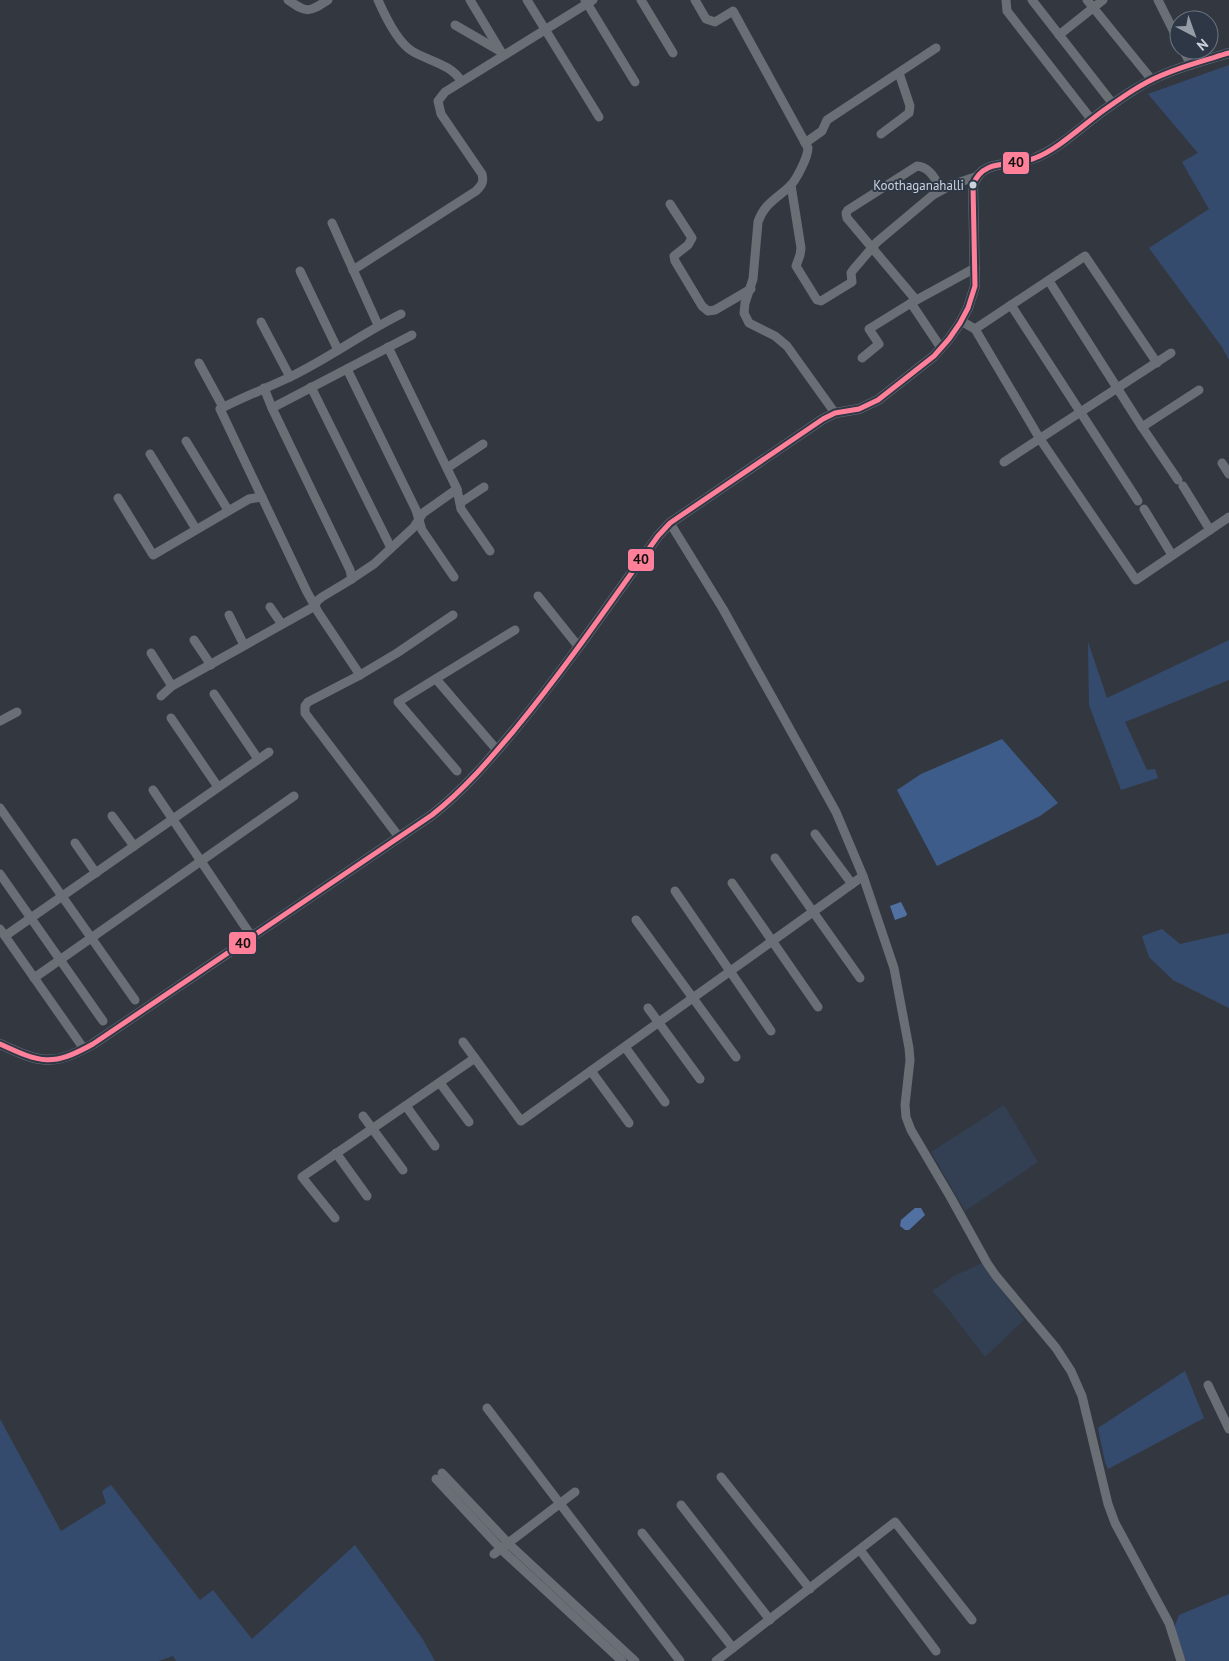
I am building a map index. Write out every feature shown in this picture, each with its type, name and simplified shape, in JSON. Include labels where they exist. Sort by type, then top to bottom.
[{"type":"street","points":[[288,0],[304,11],[313,10],[328,0]]},
{"type":"street","points":[[378,0],[389,25],[410,50],[458,75],[461,81]]},
{"type":"street","points":[[470,0],[502,53]]},
{"type":"street","points":[[527,0],[599,117]]},
{"type":"street","points":[[641,0],[673,53]]},
{"type":"street","points":[[695,0],[706,19],[715,22],[733,11],[805,143],[808,153],[791,185],[769,202],[760,215],[751,289],[745,303],[744,313],[749,323],[775,336],[787,346],[835,413]]},
{"type":"street","points":[[1006,0],[1008,11],[1091,119]]},
{"type":"street","points":[[1032,0],[1113,104]]},
{"type":"street","points":[[1087,0],[1152,80]]},
{"type":"street","points":[[1059,36],[1103,0]]},
{"type":"street","points":[[1158,0],[1169,22]]},
{"type":"street","points":[[353,270],[481,186],[482,174],[441,114],[438,101],[444,92],[502,53],[545,30],[589,1],[635,82]]},
{"type":"street","points":[[455,25],[502,53]]},
{"type":"street","points":[[805,143],[822,131],[827,120],[936,48]]},
{"type":"street","points":[[791,185],[801,248],[796,266],[817,300],[821,301],[852,282],[851,273],[872,247],[933,195],[975,177],[983,169],[1035,158],[1049,151],[1091,119],[1152,80],[1177,69],[1229,53]]},
{"type":"street","points":[[1188,60],[1191,65]]},
{"type":"street","points":[[880,134],[908,113],[910,106],[899,73]]},
{"type":"street","points":[[941,348],[913,302],[872,247],[847,218],[846,213],[917,166],[923,166],[929,170],[942,190]]},
{"type":"street","points":[[0,1044],[28,1057],[45,1060],[61,1059],[84,1049],[400,837],[454,798],[474,778],[539,700],[658,536],[670,523],[835,413],[860,409],[878,400],[934,356],[949,339],[968,308],[975,286],[973,185],[975,177]]},
{"type":"street","points":[[670,204],[692,238],[688,245],[674,256],[675,261],[702,306],[708,310],[714,310],[751,289]]},
{"type":"street","points":[[332,223],[378,325]]},
{"type":"street","points":[[975,329],[1085,256],[1157,363]]},
{"type":"street","points":[[862,358],[879,344],[869,329],[975,268]]},
{"type":"street","points":[[300,270],[338,350]]},
{"type":"street","points":[[1049,281],[1142,428],[1210,530]]},
{"type":"street","points":[[1011,305],[1138,501]]},
{"type":"street","points":[[360,675],[318,612],[220,408],[290,377],[378,325],[401,314]]},
{"type":"street","points":[[961,321],[975,329],[1040,439],[1136,580],[1229,517]]},
{"type":"street","points":[[261,322],[290,377]]},
{"type":"street","points":[[272,408],[412,335]]},
{"type":"street","points":[[388,347],[457,489],[462,509],[490,551]]},
{"type":"street","points":[[1004,462],[1171,353]]},
{"type":"street","points":[[199,363],[223,407]]},
{"type":"street","points":[[347,369],[416,510],[422,530],[454,577]]},
{"type":"street","points":[[311,387],[391,548]]},
{"type":"street","points":[[264,388],[350,570],[352,579]]},
{"type":"street","points":[[1142,428],[1199,390]]},
{"type":"street","points":[[186,441],[228,510]]},
{"type":"street","points":[[447,468],[483,444]]},
{"type":"street","points":[[150,454],[196,529]]},
{"type":"street","points":[[1222,463],[1229,474]]},
{"type":"street","points":[[460,503],[484,487]]},
{"type":"street","points":[[161,696],[172,686],[281,623],[315,606],[322,597],[374,564],[414,526],[423,513],[457,489]]},
{"type":"street","points":[[118,498],[153,555],[228,510],[249,499],[262,497]]},
{"type":"street","points":[[1144,509],[1172,555]]},
{"type":"street","points":[[670,523],[722,609],[836,812],[863,876],[897,980],[909,1048],[910,1060],[905,1105],[906,1117],[911,1130],[987,1263],[1056,1348],[1072,1371],[1082,1396],[1108,1504],[1115,1523],[1169,1623],[1181,1661]]},
{"type":"street","points":[[538,596],[578,646]]},
{"type":"street","points":[[270,607],[281,623]]},
{"type":"street","points":[[229,615],[244,645]]},
{"type":"street","points":[[400,837],[304,710],[308,702],[397,653],[452,615]]},
{"type":"street","points":[[457,771],[398,702],[515,630]]},
{"type":"street","points":[[194,640],[211,665]]},
{"type":"street","points":[[151,653],[172,686]]},
{"type":"street","points":[[436,678],[497,750]]},
{"type":"street","points":[[214,694],[258,759]]},
{"type":"street","points":[[0,721],[17,712]]},
{"type":"street","points":[[172,718],[218,787]]},
{"type":"street","points":[[84,1049],[2,933],[31,918],[269,752]]},
{"type":"street","points":[[153,790],[252,937]]},
{"type":"street","points":[[34,978],[294,796]]},
{"type":"street","points":[[0,808],[135,1000]]},
{"type":"street","points":[[112,816],[134,846]]},
{"type":"street","points":[[815,834],[852,884]]},
{"type":"street","points":[[75,843],[96,873]]},
{"type":"street","points":[[775,858],[860,978]]},
{"type":"street","points":[[0,874],[103,1021]]},
{"type":"street","points":[[463,1042],[521,1121],[863,876]]},
{"type":"street","points":[[732,883],[818,1007]]},
{"type":"street","points":[[675,891],[771,1031]]},
{"type":"street","points":[[636,920],[736,1057]]},
{"type":"street","points":[[648,1008],[700,1079]]},
{"type":"street","points":[[625,1046],[665,1102]]},
{"type":"street","points":[[335,1218],[302,1177],[475,1058]]},
{"type":"street","points":[[591,1071],[629,1123]]},
{"type":"street","points":[[440,1083],[469,1122]]},
{"type":"street","points":[[406,1106],[436,1146]]},
{"type":"street","points":[[363,1116],[403,1170]]},
{"type":"street","points":[[336,1153],[367,1196]]},
{"type":"street","points":[[1208,1385],[1229,1429]]},
{"type":"street","points":[[487,1408],[680,1661]]},
{"type":"street","points":[[439,1476],[501,1549],[622,1661]]},
{"type":"street","points":[[721,1476],[810,1589]]},
{"type":"street","points":[[501,1549],[575,1492]]},
{"type":"street","points":[[681,1505],[770,1620]]},
{"type":"street","points":[[716,1661],[895,1522],[972,1620]]},
{"type":"street","points":[[642,1534],[733,1648]]},
{"type":"street","points":[[501,1549],[635,1661]]},
{"type":"street","points":[[860,1550],[936,1651]]},
{"type":"shaded area","points":[[1229,65],[1229,360],[1222,347],[1149,248],[1209,209],[1182,162],[1198,153],[1148,94]]},
{"type":"shaded area","points":[[1229,640],[1229,680],[1125,722],[1147,770],[1155,769],[1158,778],[1121,790],[1089,705],[1088,642],[1107,698]]},
{"type":"shaded area","points":[[1002,739],[1058,803],[1040,816],[937,866],[897,790],[921,774]]},
{"type":"shaded area","points":[[901,902],[907,914],[895,920],[890,906]]},
{"type":"shaded area","points":[[1162,929],[1180,944],[1229,933],[1229,1008],[1173,980],[1149,957],[1142,936]]},
{"type":"shaded area","points":[[1004,1105],[1038,1162],[965,1211],[931,1152]]},
{"type":"shaded area","points":[[915,1208],[921,1208],[925,1215],[909,1230],[905,1230],[900,1226],[901,1220]]},
{"type":"shaded area","points":[[982,1263],[1024,1320],[985,1357],[932,1291],[954,1276]]},
{"type":"shaded area","points":[[1185,1371],[1204,1418],[1108,1469],[1098,1428]]},
{"type":"shaded area","points":[[0,1419],[61,1531],[106,1503],[102,1491],[111,1485],[200,1600],[213,1590],[252,1639],[355,1545],[422,1638],[435,1661],[176,1661],[173,1656],[159,1661],[0,1661]]},
{"type":"shaded area","points":[[1229,1594],[1229,1661],[1186,1661],[1174,1628],[1179,1615]]},
{"type":"transit line","name":"40","points":[[0,1044],[26,1055],[46,1060],[67,1056],[93,1044],[432,815],[487,762],[535,705],[658,536],[670,523],[823,419],[835,413],[859,409],[878,400],[934,356],[949,339],[968,308],[975,286],[973,185],[984,170],[999,165],[1026,161],[1044,154],[1133,90],[1177,69],[1229,53]]},
{"type":"place","name":"Koothaganahalli","points":[[973,185]]}]
